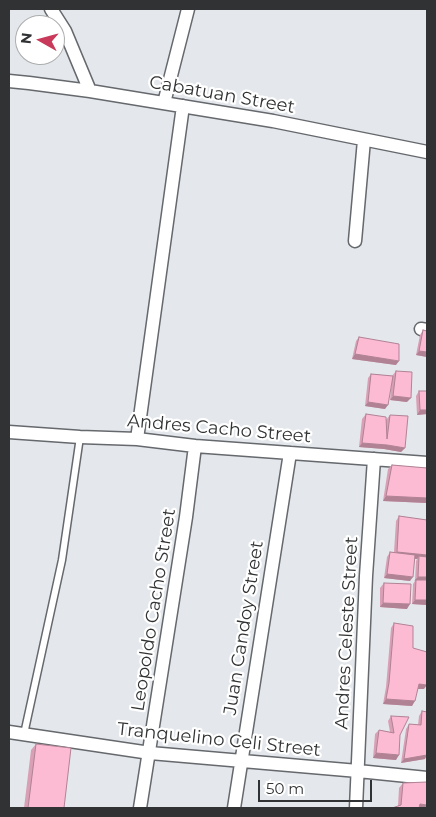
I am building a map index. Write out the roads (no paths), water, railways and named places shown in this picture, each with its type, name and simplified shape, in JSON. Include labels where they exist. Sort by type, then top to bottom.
[{"type":"street","points":[[51,9],[65,31],[90,91]]},
{"type":"street","points":[[164,103],[188,9]]},
{"type":"street","name":"Cabatuan Street","points":[[9,81],[90,91],[272,121],[427,152]]},
{"type":"street","points":[[137,440],[183,106]]},
{"type":"street","points":[[355,241],[364,140]]},
{"type":"street","name":"Andres Cacho Street","points":[[9,432],[427,463]]},
{"type":"street","name":"Leopoldo Cacho Street","points":[[140,808],[186,517],[195,446]]},
{"type":"street","name":"Juan Candoy Street","points":[[234,808],[290,453]]},
{"type":"street","name":"Andres Celeste Street","points":[[356,808],[365,586],[374,459]]},
{"type":"street","name":"Tranquelino Celi Street","points":[[9,732],[150,753],[427,778]]},
{"type":"lane","points":[[24,734],[62,560],[80,437]]}]
